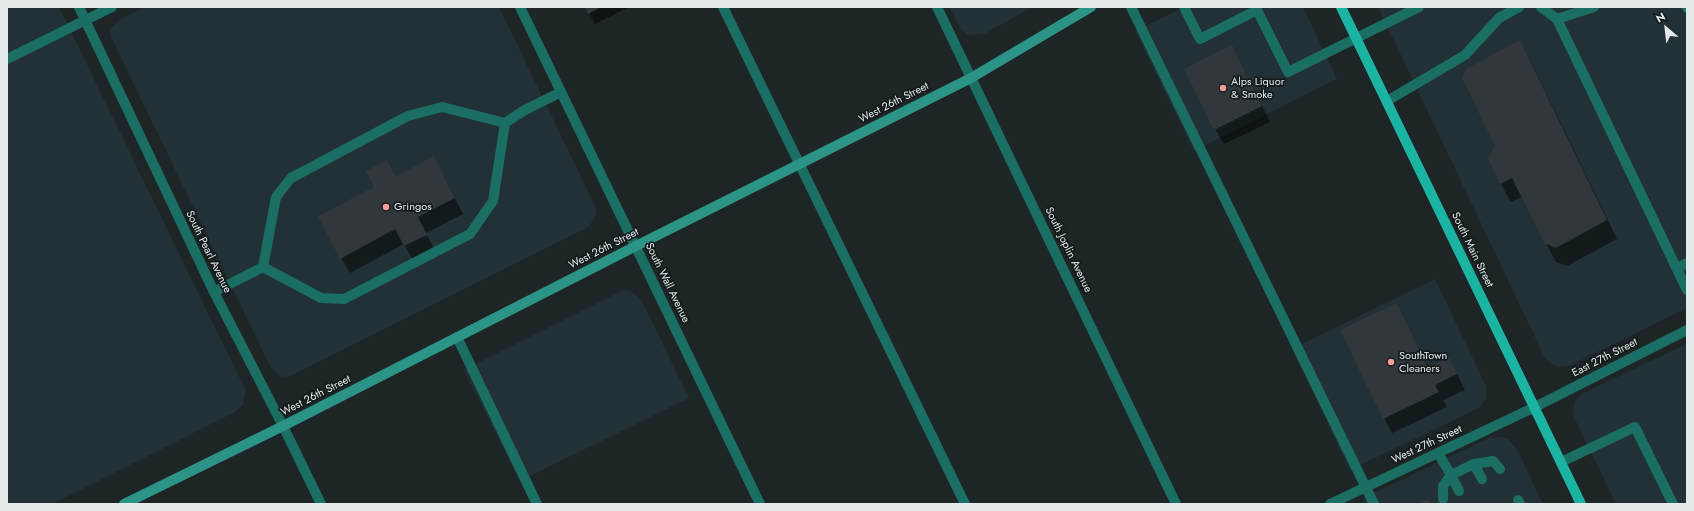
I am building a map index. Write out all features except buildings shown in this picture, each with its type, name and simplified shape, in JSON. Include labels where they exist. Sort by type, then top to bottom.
[{"type":"main road","name":"South Main Street","points":[[1341,7],[1581,504]]},
{"type":"main road","name":"West 26th Street","points":[[124,504],[283,426],[636,246],[972,78],[1088,8]]},
{"type":"street","name":"South Pearl Avenue","points":[[78,7],[214,292],[283,426],[321,504]]},
{"type":"street","points":[[7,59],[112,7]]},
{"type":"street","name":"South Wall Avenue","points":[[520,7],[760,504]]},
{"type":"street","points":[[724,7],[965,504]]},
{"type":"street","name":"South Joplin Avenue","points":[[937,7],[1176,504]]},
{"type":"street","points":[[1131,7],[1374,504]]},
{"type":"street","points":[[1184,7],[1200,39],[1257,10],[1288,72],[1414,8]]},
{"type":"street","points":[[1387,102],[1465,56],[1498,18],[1519,7]]},
{"type":"street","points":[[1541,7],[1558,19],[1687,290]]},
{"type":"street","points":[[1558,19],[1594,7]]},
{"type":"street","points":[[263,267],[276,197],[291,178],[408,116],[442,107],[505,122],[561,92]]},
{"type":"street","points":[[263,267],[321,298],[344,299],[470,234],[493,201],[505,122]]},
{"type":"street","points":[[1677,268],[1687,263]]},
{"type":"street","points":[[214,292],[263,267]]},
{"type":"street","name":"East 27th Street","points":[[1535,407],[1687,330]]},
{"type":"street","points":[[457,338],[537,504]]},
{"type":"street","name":"West 27th Street","points":[[1330,504],[1535,407]]},
{"type":"street","points":[[1561,462],[1635,427],[1673,504]]},
{"type":"street","points":[[1438,453],[1459,491]]},
{"type":"street","points":[[1443,499],[1443,486],[1451,475],[1474,464],[1493,461],[1500,469]]},
{"type":"street","points":[[1474,464],[1482,479]]},
{"type":"shaded area","points":[[7,7],[59,7],[246,391],[243,405],[235,412],[52,504],[7,504]]},
{"type":"shaded area","points":[[145,7],[499,7],[596,208],[594,219],[588,227],[290,376],[281,377],[271,368],[111,37],[111,29],[119,20]]},
{"type":"shaded area","points":[[949,7],[1033,7],[984,34],[974,35],[967,34],[961,29]]},
{"type":"shaded area","points":[[1185,7],[1303,7],[1337,79],[1194,151],[1135,31]]},
{"type":"shaded area","points":[[1378,7],[1687,7],[1687,308],[1569,366],[1559,367],[1551,364],[1545,358]]},
{"type":"shaded area","points":[[1435,279],[1486,386],[1486,399],[1479,408],[1350,470],[1292,349]]},
{"type":"shaded area","points":[[624,290],[631,291],[641,299],[689,398],[520,481],[464,370]]},
{"type":"shaded area","points":[[1687,344],[1687,504],[1616,504],[1574,417],[1573,408],[1575,401],[1581,394]]},
{"type":"shaded area","points":[[1501,437],[1508,439],[1517,449],[1543,504],[1366,504],[1363,498],[1489,438]]},
{"type":"place","name":"Alps Liquor & Smoke","points":[[1223,88]]},
{"type":"place","name":"Gringos","points":[[386,207]]},
{"type":"place","name":"SouthTown Cleaners","points":[[1391,362]]}]
